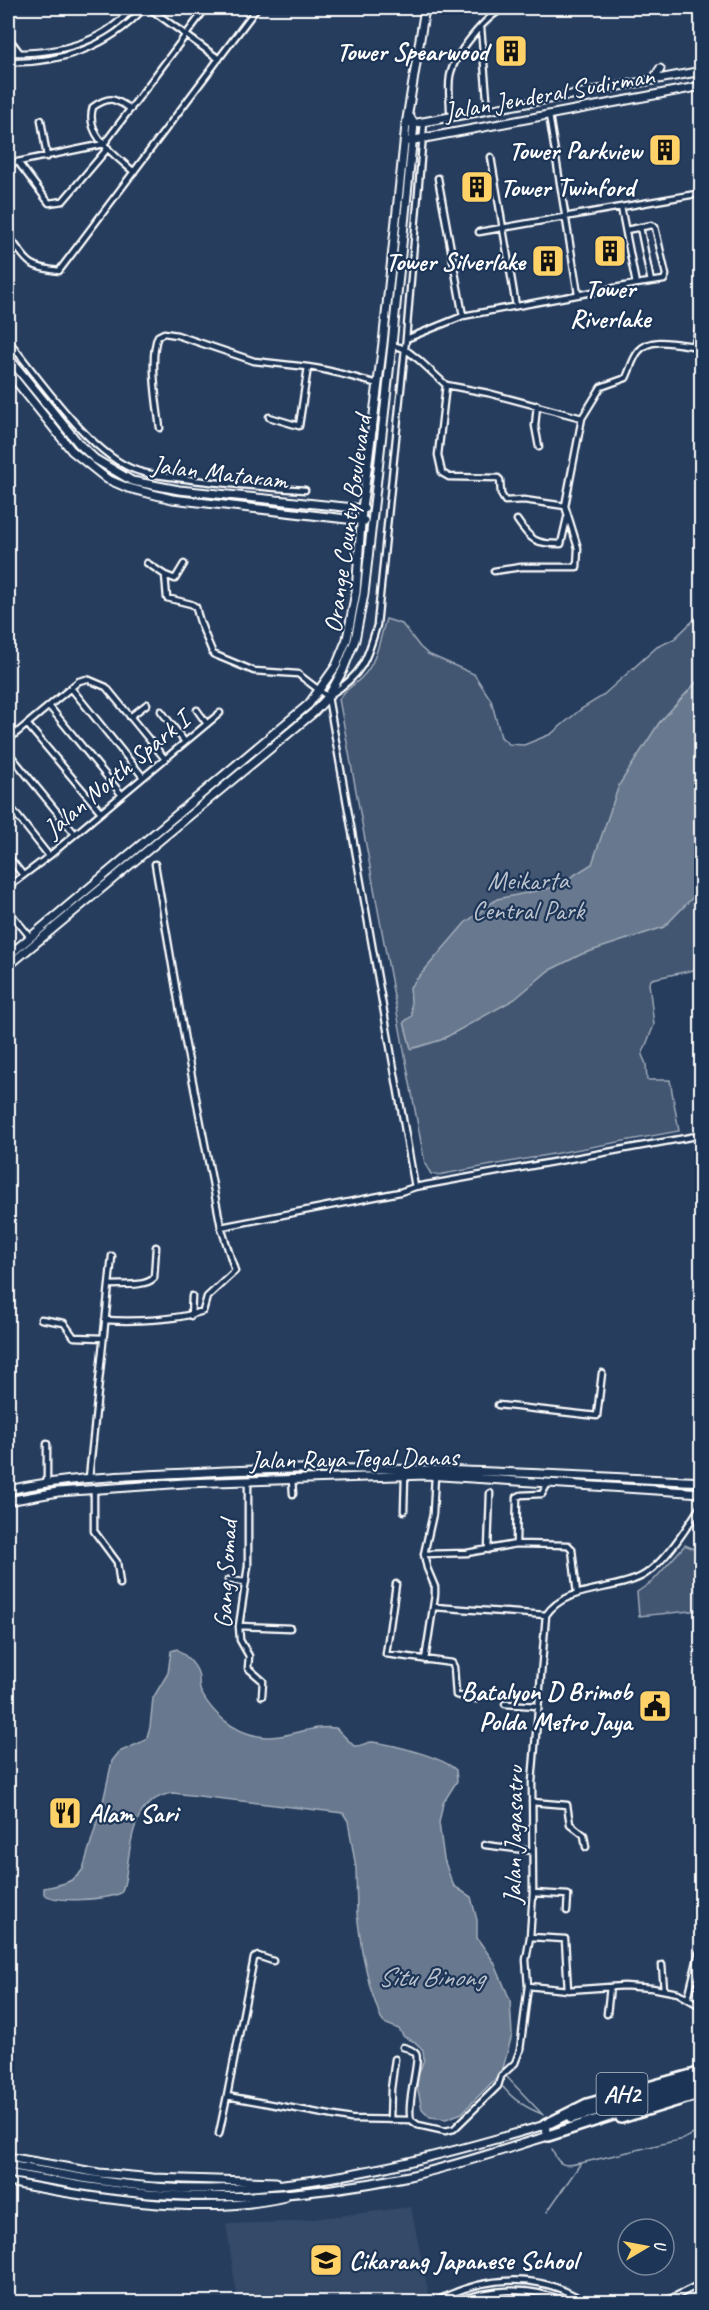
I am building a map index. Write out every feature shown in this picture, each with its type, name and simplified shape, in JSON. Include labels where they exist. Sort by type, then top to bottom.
[{"type":"highway","name":"AH2","points":[[546,2125],[587,2104],[702,2072]]},
{"type":"highway","name":"AH2","points":[[546,2125],[702,2078]]},
{"type":"highway","name":"AH2","points":[[548,2136],[702,2086]]},
{"type":"highway","points":[[594,2121],[612,2121],[702,2093]]},
{"type":"main road","name":"Orange County Boulevard","points":[[8,966],[33,940],[309,704],[336,666],[348,639],[356,592],[362,509],[424,8]]},
{"type":"main road","points":[[653,80],[660,69]]},
{"type":"main road","name":"Jalan Jenderal Sudirman","points":[[410,124],[702,71]]},
{"type":"main road","name":"Jalan Jenderal Sudirman","points":[[408,141],[702,86]]},
{"type":"main road","points":[[467,114],[473,105]]},
{"type":"main road","name":"Orange County Boulevard","points":[[8,956],[33,940],[313,713],[328,697],[343,670],[355,640],[364,594],[392,345],[408,141]]},
{"type":"main road","name":"Jalan Mataram","points":[[8,357],[79,444],[95,459],[132,481],[178,490],[372,510]]},
{"type":"main road","name":"Jalan Mataram","points":[[8,371],[72,451],[107,479],[128,488],[172,499],[371,522]]},
{"type":"main road","points":[[360,537],[344,519],[344,507],[359,500],[364,493]]},
{"type":"main road","name":"Jalan Raya Tegal Danas","points":[[8,1490],[66,1480],[247,1469],[426,1472],[702,1482]]},
{"type":"main road","name":"Jalan Raya Tegal Danas","points":[[8,1501],[94,1489],[248,1480],[405,1475],[426,1472],[435,1475],[702,1493]]},
{"type":"main road","points":[[185,1473],[185,1483]]},
{"type":"main road","points":[[66,1480],[67,1491]]},
{"type":"main road","points":[[546,2125],[548,2136]]},
{"type":"main road","name":"AH2","points":[[8,2157],[99,2173],[153,2178],[304,2183],[408,2164],[546,2125]]},
{"type":"main road","name":"AH2","points":[[8,2182],[73,2194],[133,2201],[186,2204],[265,2202],[305,2192],[410,2176],[548,2136]]},
{"type":"main road","points":[[8,2165],[75,2181],[153,2186],[208,2189],[304,2183]]},
{"type":"main road","points":[[8,2173],[163,2195],[208,2197],[305,2192]]},
{"type":"street","points":[[8,53],[55,51],[72,47],[111,27],[132,8]]},
{"type":"street","points":[[8,62],[26,63],[73,55],[115,33],[131,22],[144,8]]},
{"type":"street","points":[[149,8],[219,59]]},
{"type":"street","points":[[18,162],[50,203],[63,201],[106,146],[206,8]]},
{"type":"street","points":[[8,235],[30,264],[36,268],[59,270],[257,8]]},
{"type":"street","points":[[450,110],[449,78],[462,49],[499,10],[505,8]]},
{"type":"street","points":[[481,28],[488,110]]},
{"type":"street","points":[[8,37],[20,53]]},
{"type":"street","points":[[131,109],[113,99],[106,99],[93,107],[91,112],[96,136],[134,172]]},
{"type":"street","points":[[549,115],[578,294]]},
{"type":"street","points":[[41,120],[47,157]]},
{"type":"street","points":[[328,697],[358,674],[377,625],[406,339],[424,122]]},
{"type":"street","points":[[8,164],[106,146]]},
{"type":"street","points":[[491,158],[516,306]]},
{"type":"street","points":[[438,178],[463,316]]},
{"type":"street","points":[[479,232],[702,193]]},
{"type":"street","points":[[621,207],[636,284]]},
{"type":"street","points":[[406,339],[463,316],[664,280],[666,275],[655,227],[652,225],[626,230]]},
{"type":"street","points":[[640,227],[651,282]]},
{"type":"street","points":[[694,347],[702,313]]},
{"type":"street","points":[[160,428],[155,377],[155,343],[158,336],[164,333],[177,335],[254,361],[338,372],[347,377],[378,384]]},
{"type":"street","points":[[8,340],[91,440],[137,471],[200,481],[305,490]]},
{"type":"street","points":[[494,571],[521,567],[577,567],[578,548],[566,506],[582,418],[601,387],[626,378],[635,356],[644,346],[660,342],[702,347]]},
{"type":"street","points":[[383,343],[405,349],[446,385],[537,405],[582,418]]},
{"type":"street","points":[[269,417],[299,426],[308,367]]},
{"type":"street","points":[[446,385],[438,456],[442,473],[449,477],[498,478],[505,501],[524,500],[566,506]]},
{"type":"street","points":[[537,405],[535,426],[539,447]]},
{"type":"street","points":[[132,481],[137,471]]},
{"type":"street","points":[[517,520],[528,537],[561,544],[568,515]]},
{"type":"street","points":[[147,563],[173,579],[177,578],[184,564]]},
{"type":"street","points":[[165,575],[167,598],[191,604],[196,608],[198,621],[206,634],[213,654],[254,671],[298,674],[328,697],[415,1187]]},
{"type":"street","points":[[8,740],[79,681],[87,679],[106,687],[165,759]]},
{"type":"street","points":[[71,688],[143,777]]},
{"type":"street","points":[[130,717],[147,704]]},
{"type":"street","points":[[49,706],[122,795]]},
{"type":"street","points":[[197,710],[207,724]]},
{"type":"street","points":[[161,711],[185,742]]},
{"type":"street","name":"Jalan North Spark I","points":[[8,887],[220,713]]},
{"type":"street","points":[[27,723],[101,812]]},
{"type":"street","points":[[8,752],[75,834]]},
{"type":"street","points":[[8,804],[49,855]]},
{"type":"street","points":[[8,856],[23,875]]},
{"type":"street","points":[[105,1320],[131,1321],[191,1316],[204,1311],[207,1297],[235,1272],[221,1227],[185,1041],[155,864]]},
{"type":"street","points":[[8,909],[33,940]]},
{"type":"street","points":[[221,1227],[400,1192],[415,1187],[702,1135]]},
{"type":"street","points":[[109,1285],[152,1281],[156,1247]]},
{"type":"street","points":[[89,1478],[112,1256]]},
{"type":"street","points":[[191,1316],[192,1296]]},
{"type":"street","points":[[40,1319],[64,1323],[74,1337],[104,1338]]},
{"type":"street","points":[[498,1405],[597,1416],[602,1373]]},
{"type":"street","points":[[47,1444],[47,1482]]},
{"type":"street","points":[[404,1510],[405,1475]]},
{"type":"street","points":[[425,1660],[435,1587],[424,1554],[433,1514],[435,1475]]},
{"type":"street","points":[[292,1479],[293,1494]]},
{"type":"street","name":"Gang Somad","points":[[248,1480],[248,1566],[239,1626],[240,1640],[249,1656],[248,1668],[263,1681],[262,1696]]},
{"type":"street","points":[[516,1544],[517,1497],[542,1494],[548,1483]]},
{"type":"street","points":[[94,1489],[94,1531],[117,1562],[120,1584]]},
{"type":"street","points":[[488,1550],[489,1493]]},
{"type":"street","points":[[434,1607],[546,1615],[558,1601],[644,1575],[661,1560],[702,1504]]},
{"type":"street","points":[[424,1554],[467,1553],[516,1544],[571,1547],[578,1594]]},
{"type":"street","points":[[228,1580],[246,1582]]},
{"type":"street","points":[[396,1584],[385,1653],[452,1663],[456,1695],[477,1699]]},
{"type":"street","name":"Jalan Jagasatru","points":[[411,2120],[418,2125],[445,2131],[454,2129],[498,2086],[501,2076],[514,2063],[520,2050],[528,1986],[526,1960],[531,1937],[532,1802],[546,1615]]},
{"type":"street","points":[[239,1626],[290,1628]]},
{"type":"street","points":[[504,1704],[538,1706]]},
{"type":"street","points":[[532,1802],[567,1804],[570,1824],[584,1835],[586,1846]]},
{"type":"street","points":[[485,1845],[532,1851]]},
{"type":"street","points":[[533,1893],[568,1895],[567,1911]]},
{"type":"street","points":[[531,1937],[565,1938],[568,1990]]},
{"type":"street","points":[[688,1998],[699,1953],[702,1951]]},
{"type":"street","points":[[219,2134],[254,1958],[258,1956],[273,1961]]},
{"type":"street","points":[[662,1965],[664,1990]]},
{"type":"street","points":[[694,1973],[702,1974]]},
{"type":"street","points":[[528,1986],[568,1990],[610,1987],[664,1990],[678,1993],[702,2007]]},
{"type":"street","points":[[607,2014],[610,1987]]},
{"type":"street","points":[[227,2096],[351,2119],[411,2120],[411,2087],[417,2057],[414,2051],[403,2047]]},
{"type":"street","points":[[390,2120],[395,2059]]},
{"type":"street","points":[[435,2302],[471,2285],[518,2280],[545,2284],[569,2292],[585,2302]]},
{"type":"street","points":[[664,2302],[702,2283]]},
{"type":"street","points":[[455,2302],[475,2295],[518,2291],[541,2294],[565,2302]]},
{"type":"shaded area","name":"Cikarang Japanese School","points":[[411,2207],[429,2295],[417,2302],[238,2302],[226,2224],[288,2222]]},
{"type":"green space","name":"Meikarta Central Park","points":[[701,613],[701,966],[698,969],[652,979],[649,983],[654,1025],[642,1055],[646,1064],[647,1080],[670,1080],[679,1131],[438,1175],[431,1174],[425,1164],[339,699],[372,664],[386,619],[402,624],[428,654],[474,674],[491,700],[501,737],[509,744],[524,745],[551,734],[581,709],[601,697],[657,647],[674,639]]},
{"type":"green space","points":[[685,1545],[701,1552],[701,1610],[639,1616],[637,1592],[653,1581]]},
{"type":"water","points":[[701,677],[701,889],[664,927],[582,954],[548,971],[515,999],[441,1040],[411,1049],[404,1022],[412,1016],[410,987],[465,923],[497,899],[555,887],[592,864],[619,785],[659,723]]},
{"type":"water","name":"Situ Binong","points":[[177,1649],[197,1669],[201,1692],[211,1707],[232,1726],[249,1734],[268,1737],[316,1728],[336,1728],[354,1746],[372,1742],[391,1745],[440,1760],[456,1770],[457,1781],[443,1803],[439,1823],[444,1859],[454,1886],[471,1897],[477,1920],[477,1938],[494,1962],[510,2000],[512,2035],[502,2072],[462,2113],[446,2119],[430,2117],[422,2109],[417,2086],[424,2059],[423,2050],[415,2042],[404,2037],[399,2029],[384,2023],[381,2019],[370,1987],[362,1951],[357,1914],[356,1868],[348,1821],[343,1813],[173,1793],[161,1796],[152,1801],[139,1817],[132,1838],[121,1893],[94,1899],[70,1900],[44,1894],[44,1888],[71,1880],[83,1869],[103,1802],[112,1761],[119,1752],[146,1740],[150,1727],[153,1698],[168,1673],[171,1651]]},
{"type":"waterway","points":[[505,2075],[543,2115]]},
{"type":"waterway","points":[[503,2087],[521,2103],[542,2114]]},
{"type":"waterway","points":[[547,2212],[581,2163],[683,2139],[702,2130]]},
{"type":"waterway","points":[[552,2149],[562,2164],[580,2163]]},
{"type":"place","name":"Tower Spearwood","points":[[511,51]]},
{"type":"place","name":"Tower Parkview","points":[[665,150]]},
{"type":"place","name":"Tower Twinford","points":[[477,187]]},
{"type":"place","name":"Tower Riverlake","points":[[610,251]]},
{"type":"place","name":"Tower Silverlake","points":[[548,261]]},
{"type":"place","name":"Batalyon D Brimob Polda Metro Jaya","points":[[655,1706]]},
{"type":"place","name":"Alam Sari","points":[[65,1813]]},
{"type":"place","name":"Cikarang Japanese School","points":[[326,2260]]}]
